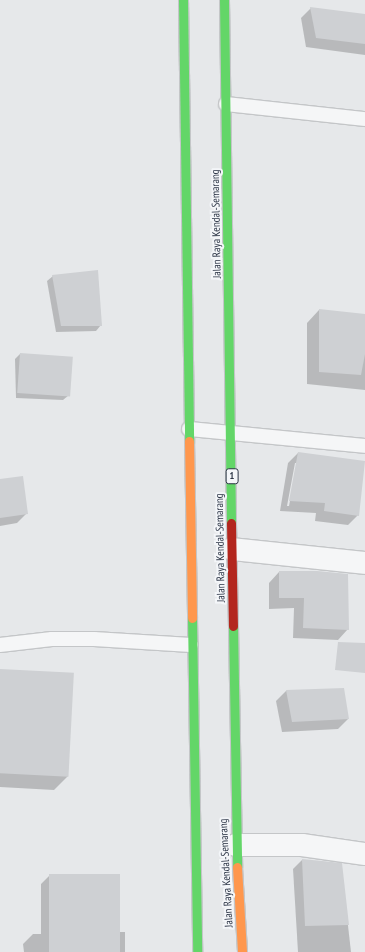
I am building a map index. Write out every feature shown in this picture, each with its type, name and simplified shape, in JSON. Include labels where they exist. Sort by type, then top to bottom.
[{"type":"highway","points":[[183,0],[191,645],[197,952]]},
{"type":"highway","name":"Jalan Raya Kendal-Semarang","points":[[224,0],[236,845],[242,952]]},
{"type":"street","points":[[232,549],[365,563]]},
{"type":"street","points":[[236,845],[302,845],[365,854]]},
{"type":"lane","points":[[226,104],[365,119]]},
{"type":"lane","points":[[188,429],[365,446]]},
{"type":"lane","points":[[0,645],[52,639],[94,639],[191,645]]},
{"type":"building","points":[[310,7],[365,14],[365,44],[316,38]]},
{"type":"building","points":[[98,270],[102,326],[61,326],[52,275]]},
{"type":"building","points":[[319,309],[365,314],[365,354],[361,375],[319,372]]},
{"type":"building","points":[[20,353],[73,357],[70,397],[17,393]]},
{"type":"building","points":[[298,452],[365,461],[359,516],[324,511],[325,503],[289,501]]},
{"type":"building","points":[[23,476],[28,514],[0,518],[0,479]]},
{"type":"building","points":[[279,571],[317,571],[348,574],[349,630],[303,628],[304,598],[279,598]]},
{"type":"building","points":[[338,642],[365,643],[365,673],[335,670]]},
{"type":"building","points":[[0,669],[74,673],[68,777],[0,773]]},
{"type":"building","points":[[344,688],[349,719],[292,722],[286,690]]},
{"type":"building","points":[[302,859],[342,863],[349,925],[305,926]]},
{"type":"building","points":[[49,874],[120,874],[120,952],[49,952]]},
{"type":"traffic: fast","points":[[183,0],[189,441]]},
{"type":"traffic: fast","points":[[224,0],[231,523]]},
{"type":"traffic: fast","points":[[192,618],[197,952]]},
{"type":"traffic: fast","points":[[233,626],[237,867]]},
{"type":"traffic: slow","points":[[189,441],[192,618]]},
{"type":"traffic: slow","points":[[237,867],[242,952]]},
{"type":"traffic: jam","points":[[231,523],[233,626]]}]
